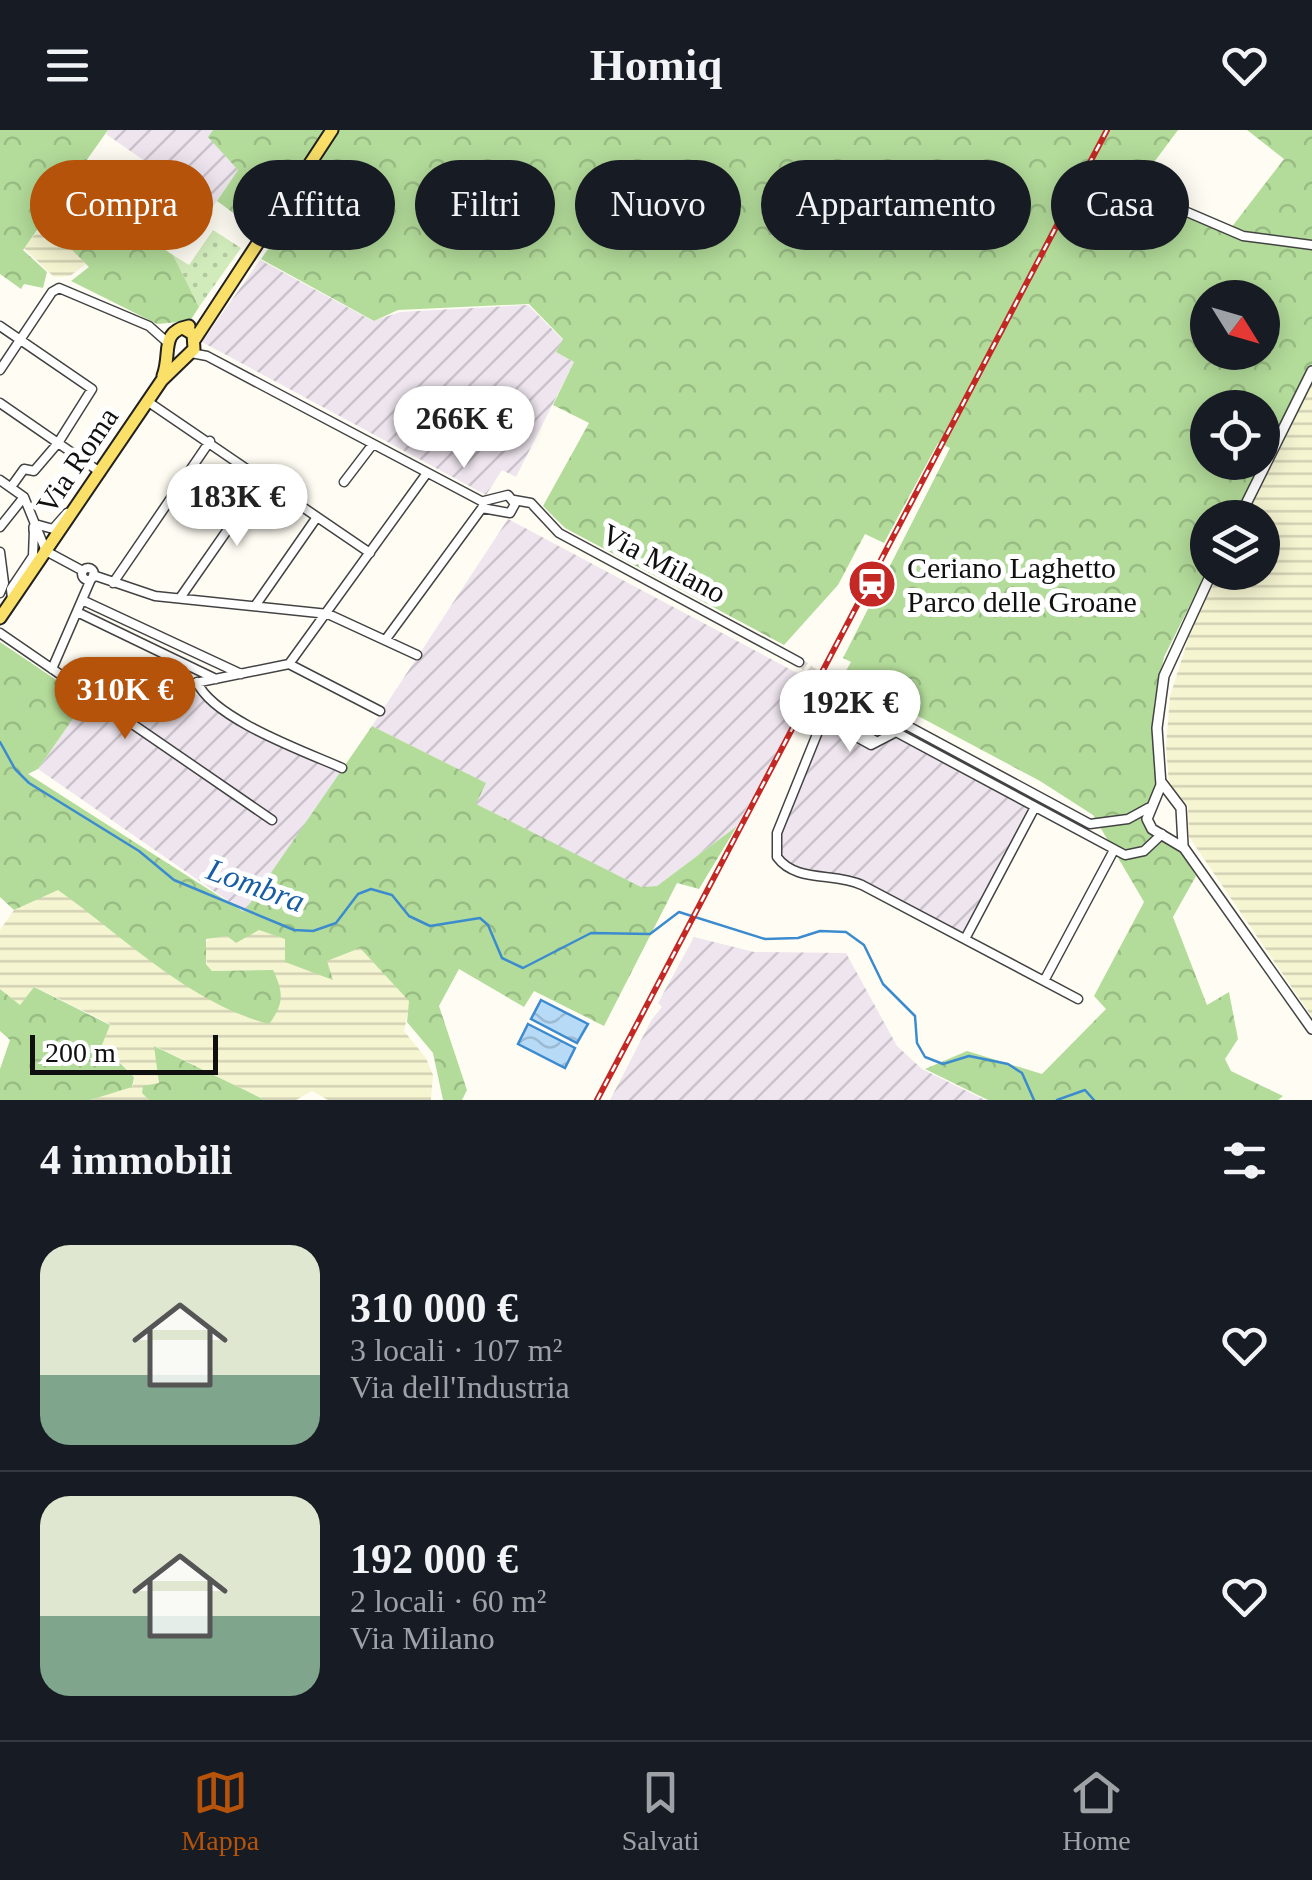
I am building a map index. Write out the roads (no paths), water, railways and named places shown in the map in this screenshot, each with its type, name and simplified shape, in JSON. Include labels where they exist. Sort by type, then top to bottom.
[{"type":"main road","name":"Via Roma","points":[[0,618],[6,597],[46,551],[162,380],[191,348],[206,316],[332,130]]},
{"type":"main road","name":"Via Roma","points":[[162,380],[173,338],[206,316]]},
{"type":"main road","points":[[173,338],[191,348]]},
{"type":"main road","points":[[173,338],[191,348]]},
{"type":"street","points":[[1189,213],[1243,236],[1312,245]]},
{"type":"street","points":[[0,370],[52,292],[59,288],[173,338]]},
{"type":"street","points":[[0,326],[92,389],[58,443],[34,471],[24,469],[12,488]]},
{"type":"street","points":[[191,348],[482,505],[507,514],[513,511],[514,500],[504,495],[482,505],[386,640]]},
{"type":"street","points":[[1248,500],[1312,371]]},
{"type":"street","points":[[147,401],[370,553]]},
{"type":"street","points":[[0,403],[100,472]]},
{"type":"street","points":[[112,583],[210,442]]},
{"type":"street","points":[[344,482],[373,444]]},
{"type":"street","points":[[289,664],[428,473]]},
{"type":"street","points":[[180,598],[263,479]]},
{"type":"street","points":[[0,480],[24,497],[36,545],[87,575],[155,596],[328,614],[417,656]]},
{"type":"street","points":[[0,527],[24,497]]},
{"type":"street","name":"Via Milano","points":[[514,500],[531,503],[560,533],[799,662]]},
{"type":"street","points":[[34,526],[53,528],[74,508]]},
{"type":"street","points":[[255,606],[317,517]]},
{"type":"street","points":[[6,597],[33,556],[34,526]]},
{"type":"street","points":[[0,552],[6,597]]},
{"type":"street","points":[[87,575],[76,589],[82,600],[240,674]]},
{"type":"street","points":[[1149,845],[1150,806],[1161,782],[1157,728],[1164,676],[1204,590]]},
{"type":"street","points":[[52,668],[82,600]]},
{"type":"street","points":[[77,612],[216,679]]},
{"type":"street","points":[[0,634],[272,820]]},
{"type":"street","points":[[101,702],[289,664],[380,710]]},
{"type":"street","points":[[197,682],[202,692],[247,724],[342,768]]},
{"type":"street","points":[[830,684],[1090,824],[1128,819],[1163,798],[1175,800]]},
{"type":"street","points":[[888,734],[830,702],[777,833],[777,857],[804,874],[846,878],[1078,999]]},
{"type":"street","points":[[825,716],[876,741],[896,732],[1114,850],[1132,855],[1181,824]]},
{"type":"street","points":[[1161,782],[1183,813],[1184,848]]},
{"type":"street","points":[[965,938],[1035,807]]},
{"type":"street","points":[[1128,819],[1149,825],[1184,848],[1312,1029]]},
{"type":"street","points":[[1044,981],[1114,850]]},
{"type":"water","points":[[541,1000],[588,1024],[577,1043],[531,1019]]},
{"type":"water","points":[[528,1024],[575,1048],[565,1068],[518,1044]]},
{"type":"waterway","name":"Lombra","points":[[0,742],[15,769],[29,783],[139,851],[174,880],[294,930],[313,931],[336,923],[358,894],[371,889],[392,895],[409,916],[430,926],[480,918],[488,925],[502,958],[523,968],[591,933],[650,934],[679,912],[765,939],[798,938],[820,931],[846,932],[864,945],[883,984],[915,1016],[917,1043],[925,1057],[943,1064],[969,1056],[1008,1064],[1022,1073],[1034,1100]]},
{"type":"waterway","name":"Lombra","points":[[1057,1100],[1085,1090],[1094,1100]]},
{"type":"tunnel","points":[[799,662],[830,684]]},
{"type":"railway","points":[[597,1100],[1107,130]]},
{"type":"place","name":"Ceriano Laghetto Parco delle Groane","points":[[872,584]]}]
